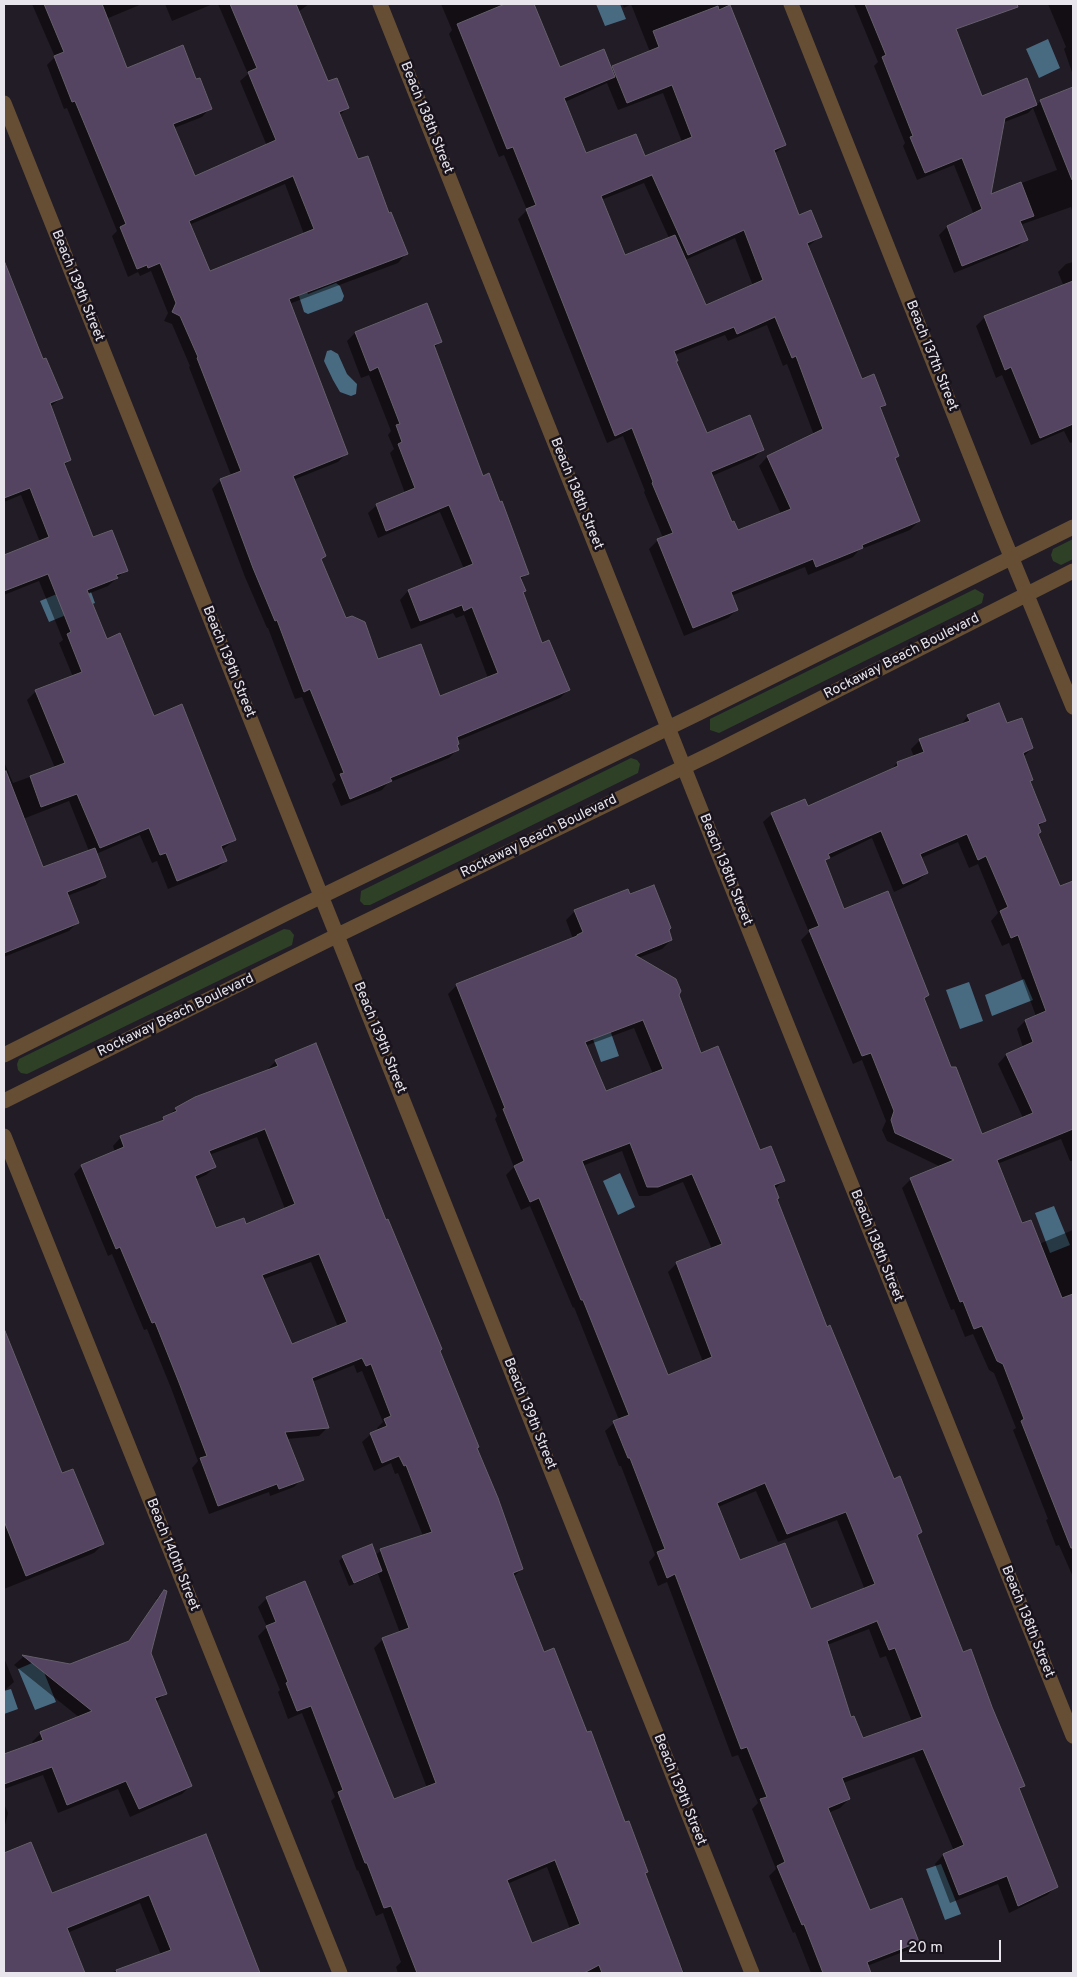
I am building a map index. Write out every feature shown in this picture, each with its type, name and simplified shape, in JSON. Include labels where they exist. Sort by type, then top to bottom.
[{"type":"street","name":"Beach 138th Street","points":[[380,4],[1073,1736]]},
{"type":"street","name":"Beach 137th Street","points":[[791,4],[1073,708]]},
{"type":"street","name":"Beach 139th Street","points":[[4,103],[752,1973]]},
{"type":"street","points":[[4,1055],[322,896],[669,728],[1073,527]]},
{"type":"street","name":"Rockaway Beach Boulevard","points":[[4,1101],[684,766],[1073,571]]},
{"type":"street","name":"Beach 140th Street","points":[[4,1136],[340,1973]]},
{"type":"green space","points":[[1073,539],[1073,559],[1061,565],[1053,561],[1051,555],[1053,549]]},
{"type":"green space","points":[[975,589],[984,594],[982,603],[719,733],[710,730],[710,719]]},
{"type":"green space","points":[[631,758],[637,760],[640,764],[638,773],[370,905],[364,905],[360,901],[361,891]]},
{"type":"green space","points":[[284,929],[290,930],[294,935],[292,945],[27,1074],[21,1073],[18,1070],[17,1064],[19,1059]]},
{"type":"water","points":[[596,4],[620,4],[626,19],[605,26]]},
{"type":"water","points":[[1048,39],[1060,68],[1039,78],[1026,49]]},
{"type":"water","points":[[336,283],[340,286],[344,296],[342,301],[308,314],[304,312],[298,293],[306,290],[308,294]]},
{"type":"water","points":[[331,350],[338,354],[347,374],[357,384],[356,394],[351,396],[340,392],[333,380],[324,361],[327,351]]},
{"type":"water","points":[[64,591],[85,595],[91,592],[95,603],[49,622],[40,601]]},
{"type":"water","points":[[1024,979],[1033,1000],[992,1016],[985,995]]},
{"type":"water","points":[[969,982],[983,1021],[960,1029],[946,990]]},
{"type":"water","points":[[589,1028],[610,1030],[619,1056],[601,1062]]},
{"type":"water","points":[[620,1173],[635,1207],[618,1215],[603,1181]]},
{"type":"water","points":[[1054,1206],[1070,1245],[1050,1253],[1035,1213]]},
{"type":"water","points":[[39,1660],[56,1702],[35,1710],[18,1669]]},
{"type":"water","points":[[11,1689],[18,1709],[4,1714],[4,1691]]},
{"type":"water","points":[[941,1864],[961,1914],[945,1920],[926,1869]]},
{"type":"building","points":[[44,4],[102,4],[127,68],[183,45],[196,79],[200,78],[212,109],[173,124],[195,176],[276,140],[248,72],[257,68],[230,4],[296,4],[328,81],[337,78],[349,108],[339,112],[358,159],[368,156],[389,213],[391,212],[408,254],[289,299],[348,454],[293,476],[326,556],[321,559],[346,618],[352,616],[365,622],[378,659],[421,644],[440,696],[498,673],[472,607],[464,611],[462,605],[420,621],[408,590],[473,564],[449,505],[386,531],[376,504],[415,488],[398,444],[402,442],[396,425],[400,424],[378,367],[370,371],[355,332],[427,303],[442,342],[434,345],[483,476],[489,473],[500,502],[502,501],[529,574],[520,577],[526,591],[523,592],[542,643],[549,640],[570,690],[457,737],[459,750],[390,778],[392,781],[350,799],[340,774],[344,773],[310,689],[304,692],[277,620],[275,621],[253,568],[220,479],[241,471],[198,357],[180,316],[172,312],[176,303],[160,263],[148,268],[147,265],[137,269],[120,227],[126,224],[75,101],[72,102],[54,56],[64,52]],"holes":[[[293,176],[314,229],[210,271],[189,221]]]},
{"type":"building","points":[[505,4],[534,4],[560,67],[604,49],[615,77],[564,98],[586,153],[636,134],[645,156],[692,137],[672,85],[627,103],[612,66],[659,47],[653,31],[718,6],[719,10],[730,5],[786,145],[774,150],[799,215],[811,210],[822,237],[807,243],[862,379],[874,374],[886,405],[880,407],[899,456],[895,458],[920,521],[862,545],[863,548],[816,567],[813,559],[731,592],[738,610],[693,628],[657,539],[673,533],[632,428],[615,436],[526,209],[536,205],[513,147],[507,149],[457,24]],"holes":[[[652,175],[688,255],[744,230],[763,280],[706,305],[675,235],[625,255],[601,196]],[[775,317],[792,358],[796,356],[823,429],[767,456],[791,509],[738,530],[734,521],[732,522],[711,472],[764,450],[750,415],[707,433],[676,361],[678,361],[674,351],[734,327],[737,334]]]},
{"type":"building","points":[[865,4],[1017,4],[1018,7],[956,29],[982,96],[1027,78],[1037,105],[1005,118],[991,194],[1021,182],[1034,216],[1020,221],[1028,240],[962,266],[947,226],[982,209],[962,158],[925,173],[910,137],[913,136],[882,57],[886,55]]},
{"type":"building","points":[[1073,87],[1073,179],[1072,180],[1040,100]]},
{"type":"building","points":[[5,263],[43,359],[46,358],[63,398],[50,403],[71,460],[64,463],[93,537],[112,530],[128,571],[116,575],[118,578],[87,590],[107,639],[120,633],[154,716],[182,704],[236,840],[221,846],[227,861],[177,881],[166,853],[160,855],[149,828],[100,848],[77,794],[41,807],[30,776],[65,763],[35,690],[82,672],[67,634],[71,632],[48,574],[4,591],[4,555],[49,537],[30,488],[4,498]]},
{"type":"building","points":[[1073,281],[1073,424],[1040,438],[1011,367],[1005,370],[984,316]]},
{"type":"building","points":[[999,703],[1007,723],[1022,718],[1033,748],[1023,753],[1033,780],[1030,781],[1046,821],[1038,824],[1041,832],[1038,834],[1060,886],[1073,881],[1073,1129],[997,1160],[1022,1223],[1031,1220],[1062,1298],[1073,1294],[1073,1548],[1071,1548],[1021,1421],[1024,1419],[1003,1364],[997,1361],[982,1326],[974,1329],[963,1301],[960,1302],[910,1178],[954,1160],[895,1133],[891,1120],[894,1111],[871,1053],[862,1056],[809,930],[819,926],[771,813],[805,799],[808,806],[898,766],[897,762],[924,752],[919,739],[970,721],[967,715]],"holes":[[[881,831],[903,884],[928,873],[920,854],[967,834],[978,860],[986,856],[1008,907],[1000,911],[1011,938],[1018,935],[1046,1011],[1025,1020],[1033,1042],[1006,1054],[1033,1113],[982,1134],[956,1067],[951,1067],[924,998],[929,995],[888,891],[844,909],[825,860],[830,858],[828,854]]]},
{"type":"building","points":[[6,771],[43,867],[95,848],[106,877],[67,892],[79,923],[4,953],[4,772]]},
{"type":"building","points":[[654,885],[671,928],[669,930],[672,940],[635,955],[676,979],[681,991],[679,995],[701,1053],[718,1046],[760,1150],[771,1146],[785,1181],[774,1185],[779,1198],[777,1199],[827,1327],[830,1325],[894,1479],[900,1476],[922,1532],[917,1535],[963,1652],[971,1649],[992,1707],[1025,1786],[1019,1788],[1058,1887],[1018,1906],[1007,1876],[959,1895],[943,1854],[964,1845],[923,1749],[842,1778],[850,1799],[828,1808],[870,1910],[902,1898],[919,1942],[867,1962],[871,1973],[823,1973],[804,1924],[802,1925],[777,1866],[785,1862],[760,1799],[767,1797],[747,1747],[741,1749],[675,1574],[667,1578],[657,1552],[665,1549],[630,1458],[628,1458],[613,1421],[629,1415],[583,1300],[581,1300],[539,1198],[530,1202],[514,1166],[524,1161],[456,984],[577,936],[583,932],[574,910],[628,889],[630,894]],"holes":[[[643,1020],[663,1069],[606,1091],[585,1042]],[[630,1143],[647,1187],[658,1187],[692,1174],[722,1244],[676,1262],[712,1357],[668,1375],[582,1161]],[[765,1483],[787,1534],[846,1512],[875,1584],[811,1609],[785,1543],[740,1560],[717,1503]],[[877,1621],[889,1650],[895,1648],[922,1717],[863,1738],[854,1716],[851,1717],[827,1641]]]},
{"type":"building","points":[[316,1043],[386,1220],[388,1219],[442,1349],[440,1351],[479,1447],[477,1448],[498,1498],[523,1569],[513,1573],[544,1652],[554,1648],[587,1732],[591,1731],[625,1822],[629,1821],[648,1872],[645,1873],[683,1973],[602,1973],[599,1965],[584,1973],[417,1973],[391,1906],[384,1908],[338,1792],[343,1790],[311,1706],[297,1711],[266,1626],[276,1622],[266,1597],[305,1581],[394,1799],[436,1783],[382,1638],[409,1628],[380,1549],[432,1532],[406,1465],[404,1466],[399,1456],[382,1463],[370,1433],[387,1426],[384,1419],[391,1416],[371,1364],[366,1366],[362,1358],[312,1378],[329,1428],[285,1432],[304,1480],[279,1489],[277,1484],[218,1506],[200,1458],[207,1456],[155,1322],[152,1323],[120,1247],[116,1249],[81,1165],[124,1147],[120,1136],[164,1120],[163,1117],[177,1111],[175,1108],[195,1097],[278,1066],[275,1060]],"holes":[[[265,1129],[295,1204],[246,1224],[244,1218],[216,1228],[195,1176],[216,1167],[209,1151]],[[319,1254],[347,1322],[292,1344],[262,1275]],[[555,1860],[580,1924],[532,1943],[507,1880]]]},
{"type":"building","points":[[5,1331],[62,1473],[73,1469],[104,1544],[26,1576],[4,1521]]},
{"type":"building","points":[[372,1544],[382,1571],[354,1583],[342,1556]]},
{"type":"building","points":[[164,1590],[167,1591],[151,1653],[167,1694],[155,1698],[192,1786],[139,1809],[126,1781],[67,1805],[52,1767],[4,1784],[4,1754],[43,1740],[40,1732],[92,1711],[22,1655],[70,1664],[129,1641]]},
{"type":"building","points":[[206,1834],[260,1973],[117,1973],[116,1970],[171,1950],[149,1895],[67,1928],[85,1973],[4,1973],[4,1853],[31,1842],[52,1893]]}]
